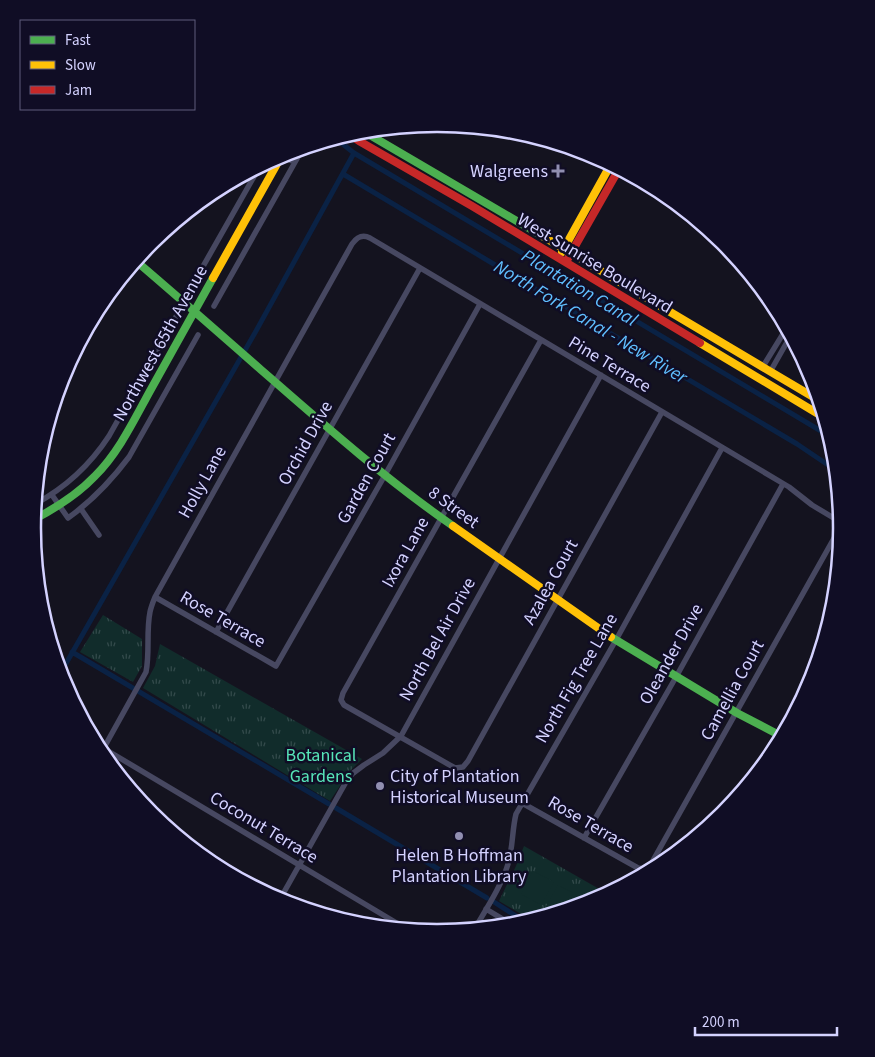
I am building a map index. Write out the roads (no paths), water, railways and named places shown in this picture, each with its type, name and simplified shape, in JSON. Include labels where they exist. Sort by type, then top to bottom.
[{"type":"main road","name":"West Sunrise Boulevard","points":[[375,138],[811,396]]},
{"type":"main road","name":"West Sunrise Boulevard","points":[[358,140],[472,206],[816,413]]},
{"type":"main road","name":"Northwest 65th Avenue","points":[[42,515],[59,506],[89,483],[111,458],[275,167]]},
{"type":"main road","points":[[568,251],[608,171]]},
{"type":"main road","points":[[562,260],[616,174]]},
{"type":"main road","name":"8 Street","points":[[141,266],[329,429],[442,518],[616,640],[737,713],[777,734]]},
{"type":"main road","points":[[679,331],[694,334],[761,373],[766,370]]},
{"type":"main road","points":[[766,382],[774,379],[806,398],[812,399]]},
{"type":"street","points":[[214,306],[297,158]]},
{"type":"street","points":[[193,284],[254,177]]},
{"type":"street","name":"Pine Terrace","points":[[360,236],[370,238],[783,484],[834,518]]},
{"type":"street","name":"Holly Lane","points":[[105,745],[146,672],[149,659],[149,618],[155,597],[352,244],[360,236]]},
{"type":"street","name":"Orchid Drive","points":[[216,632],[420,268]]},
{"type":"street","name":"Garden Court","points":[[276,666],[480,304]]},
{"type":"street","points":[[42,500],[52,495],[82,470],[103,445],[178,313]]},
{"type":"street","points":[[52,495],[68,518],[105,487],[129,458],[198,335]]},
{"type":"street","points":[[766,370],[784,335]]},
{"type":"street","name":"Ixora Lane","points":[[400,736],[344,704],[341,700],[343,693],[541,340]]},
{"type":"street","points":[[766,370],[787,341]]},
{"type":"street","name":"North Bel Air Drive","points":[[284,894],[346,782],[352,774],[383,753],[400,736],[601,376]]},
{"type":"street","name":"Azalea Court","points":[[400,736],[456,768],[463,767],[468,762],[662,412]]},
{"type":"street","name":"North Fig Tree Lane","points":[[478,922],[506,872],[513,826],[522,802],[616,640],[722,448]]},
{"type":"street","name":"Oleander Drive","points":[[584,838],[783,484]]},
{"type":"street","points":[[80,509],[99,535]]},
{"type":"street","name":"Camellia Court","points":[[651,863],[737,713],[834,538]]},
{"type":"street","name":"Rose Terrace","points":[[155,597],[276,666]]},
{"type":"street","name":"Coconut Terrace","points":[[115,758],[395,922]]},
{"type":"street","name":"Rose Terrace","points":[[522,802],[642,868]]},
{"type":"street","points":[[486,909],[502,919]]},
{"type":"waterway","name":"Plantation Canal","points":[[343,144],[354,153],[821,431]]},
{"type":"waterway","points":[[65,665],[256,331],[354,153]]},
{"type":"waterway","name":"North Fork Canal - New River","points":[[343,174],[797,444],[828,465]]},
{"type":"waterway","points":[[72,652],[329,804]]},
{"type":"waterway","points":[[336,808],[487,898]]},
{"type":"waterway","points":[[494,902],[517,917]]},
{"type":"place","name":"Walgreens","points":[[558,171]]},
{"type":"place","name":"City of Plantation Historical Museum","points":[[380,786]]},
{"type":"place","name":"Helen B Hoffman Plantation Library","points":[[459,836]]},
{"type":"park label","name":"Botanical Gardens","points":[[321,765]]}]
